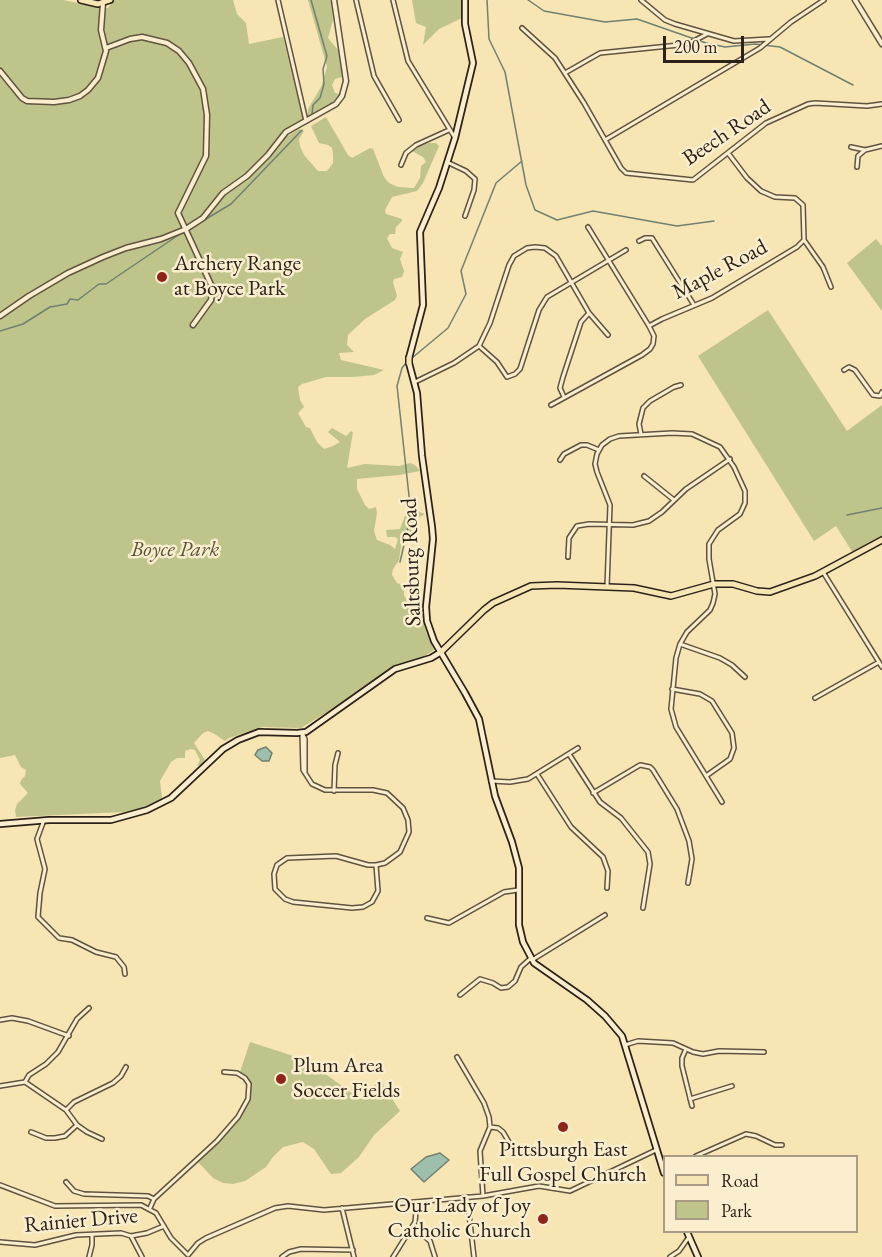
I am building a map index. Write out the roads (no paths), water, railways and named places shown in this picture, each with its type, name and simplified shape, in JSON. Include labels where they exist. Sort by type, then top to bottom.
[{"type":"main road","points":[[81,0],[103,3],[110,0]]},
{"type":"main road","name":"Saltsburg Road","points":[[465,0],[465,24],[472,63],[455,138],[439,188],[420,232],[423,305],[409,361],[415,382],[433,539],[426,607],[427,621],[430,632],[479,719],[491,781],[518,860],[520,933],[531,959],[595,1007],[618,1030],[625,1045],[663,1168]]},
{"type":"main road","points":[[0,824],[44,820],[103,821],[130,815],[171,798],[223,749],[238,740],[264,731],[302,733],[318,725],[395,669],[431,658],[441,652],[484,609],[531,586],[639,588],[671,596],[714,584],[733,584],[770,592],[823,572],[882,540]]},
{"type":"main road","points":[[688,1234],[698,1257]]},
{"type":"street","points":[[278,0],[307,122]]},
{"type":"street","points":[[0,316],[28,296],[68,273],[126,248],[186,230],[202,218],[223,193],[255,168],[268,155],[282,135],[336,104],[346,85],[346,75],[334,0]]},
{"type":"street","points":[[356,0],[374,76],[399,120]]},
{"type":"street","points":[[393,0],[408,61],[455,138]]},
{"type":"street","points":[[641,0],[665,20],[707,34],[734,41],[771,39]]},
{"type":"street","points":[[604,140],[760,48],[790,22],[824,0]]},
{"type":"street","points":[[855,0],[882,44]]},
{"type":"street","points":[[0,71],[17,93],[27,101],[69,100],[81,96],[98,78],[106,48],[101,30],[103,3]]},
{"type":"street","name":"Beech Road","points":[[522,28],[552,54],[626,173],[689,181],[698,177],[766,123],[808,104],[867,106],[882,104]]},
{"type":"street","points":[[565,73],[600,53],[680,45],[690,43],[707,34]]},
{"type":"street","points":[[106,48],[142,37],[167,43],[179,51],[189,63],[203,88],[207,116],[206,156],[178,213],[213,289],[211,300],[193,325]]},
{"type":"street","points":[[401,165],[406,153],[416,145],[449,130]]},
{"type":"street","points":[[851,147],[865,150],[882,146]]},
{"type":"street","points":[[857,167],[858,156],[865,150]]},
{"type":"street","points":[[728,153],[760,191],[775,197],[795,198],[803,205],[804,240],[823,267],[831,287]]},
{"type":"street","points":[[447,162],[466,171],[475,179],[474,190],[465,216]]},
{"type":"street","points":[[551,405],[650,350],[654,339],[649,326],[588,227]]},
{"type":"street","points":[[639,241],[652,238],[694,305]]},
{"type":"street","name":"Maple Road","points":[[649,326],[721,294],[797,247],[804,240]]},
{"type":"street","points":[[415,382],[454,363],[479,346],[490,323],[508,264],[518,253],[535,247],[545,249],[556,256],[590,313],[608,335]]},
{"type":"street","points":[[479,346],[497,362],[509,378],[520,369],[543,302],[555,292],[626,250]]},
{"type":"street","points":[[564,397],[560,390],[563,377],[581,322],[590,313]]},
{"type":"street","points":[[844,370],[849,367],[855,370],[873,395],[880,396],[882,392]]},
{"type":"street","points":[[640,434],[639,424],[643,408],[650,401],[681,385]]},
{"type":"street","points":[[607,587],[609,499],[596,467],[599,450],[610,439],[619,436],[653,433],[692,434],[720,447],[730,459],[745,491],[745,503],[740,514],[718,530],[709,544],[714,597],[710,610],[687,632],[680,644],[675,658],[670,709],[673,721],[722,802]]},
{"type":"street","points":[[560,460],[572,449],[581,445],[599,450]]},
{"type":"street","points":[[568,557],[569,538],[578,526],[642,524],[662,512],[686,489],[730,459]]},
{"type":"street","points":[[644,476],[674,500]]},
{"type":"street","points":[[823,572],[882,667]]},
{"type":"street","points":[[680,644],[720,658],[745,677]]},
{"type":"street","points":[[815,698],[879,662]]},
{"type":"street","points":[[672,689],[700,694],[712,701],[732,733],[734,748],[730,759],[706,776]]},
{"type":"street","points":[[302,733],[305,739],[305,775],[316,788],[334,791],[377,790],[393,797],[403,808],[409,827],[405,844],[394,858],[376,865],[336,856],[287,858],[277,865],[273,881],[279,895],[285,899],[358,908],[367,906],[376,897],[379,886],[376,865]]},
{"type":"street","points":[[491,781],[521,781],[537,774],[578,748]]},
{"type":"street","points":[[334,791],[335,762],[339,753]]},
{"type":"street","points":[[569,754],[603,806],[621,818],[648,852],[650,864],[643,908]]},
{"type":"street","points":[[593,793],[640,765],[650,767],[677,809],[689,841],[692,859],[688,883]]},
{"type":"street","points":[[537,774],[571,827],[603,857],[608,871],[607,888]]},
{"type":"street","points":[[44,820],[37,839],[45,869],[38,917],[59,939],[72,940],[96,952],[116,957],[124,967],[125,974]]},
{"type":"street","points":[[427,918],[449,923],[504,892],[520,890]]},
{"type":"street","points":[[460,995],[480,980],[493,983],[501,988],[508,987],[515,981],[521,967],[531,959],[605,915]]},
{"type":"street","points":[[0,1086],[25,1082],[36,1069],[46,1064],[58,1052],[77,1019],[89,1008]]},
{"type":"street","points":[[0,1020],[12,1018],[28,1021],[69,1036]]},
{"type":"street","points":[[625,1045],[648,1041],[674,1043],[703,1054],[719,1051],[764,1052]]},
{"type":"street","points":[[686,1048],[682,1066],[692,1106]]},
{"type":"street","points":[[457,1057],[486,1107],[490,1127],[480,1151],[483,1196]]},
{"type":"street","points":[[66,1110],[74,1102],[113,1083],[126,1067]]},
{"type":"street","points":[[150,1208],[154,1199],[217,1141],[238,1117],[248,1099],[249,1084],[245,1078],[237,1073],[224,1072]]},
{"type":"street","points":[[25,1082],[66,1110],[77,1125],[102,1139]]},
{"type":"street","points":[[690,1099],[732,1086]]},
{"type":"street","points":[[31,1132],[46,1138],[55,1138],[65,1136],[77,1125]]},
{"type":"street","points":[[490,1127],[501,1129],[516,1154]]},
{"type":"street","points":[[698,1155],[746,1134],[760,1137],[775,1145],[782,1145]]},
{"type":"street","points":[[0,1185],[55,1206],[128,1204],[150,1208],[177,1245],[189,1256],[198,1243],[206,1238],[275,1208],[288,1206],[318,1210],[417,1202],[483,1196],[538,1186],[570,1191],[658,1150]]},
{"type":"street","points":[[66,1182],[74,1191],[84,1194],[148,1196],[154,1199]]},
{"type":"street","points":[[467,1197],[474,1257]]},
{"type":"street","points":[[393,1257],[400,1243],[413,1227],[417,1216],[417,1202]]},
{"type":"street","points":[[342,1208],[354,1257]]},
{"type":"street","name":"Rainier Drive","points":[[0,1242],[35,1245],[66,1236],[121,1233],[131,1236],[164,1226]]},
{"type":"street","points":[[413,1227],[430,1242],[435,1257]]},
{"type":"street","points":[[670,1257],[679,1251],[688,1234]]},
{"type":"street","points":[[88,1257],[92,1235]]},
{"type":"street","points":[[131,1236],[142,1257]]},
{"type":"street","points":[[282,1257],[301,1249],[353,1250]]},
{"type":"waterway","points":[[311,0],[327,56],[323,69],[324,84],[320,98],[313,105],[312,114]]},
{"type":"waterway","points":[[487,0],[489,39],[505,72],[526,185],[535,210],[557,220],[593,211],[677,226],[714,221]]},
{"type":"waterway","points":[[528,0],[544,11],[605,22],[637,19],[706,43],[725,47],[755,44],[780,47],[853,85]]},
{"type":"waterway","points":[[196,225],[231,204],[302,130]]},
{"type":"waterway","points":[[412,358],[448,328],[466,294],[461,271],[496,183],[522,161]]},
{"type":"waterway","points":[[0,331],[23,324],[50,307],[67,304],[70,299],[78,300],[99,284],[106,284],[180,234]]},
{"type":"waterway","points":[[400,562],[411,514],[397,386],[402,368],[406,363]]},
{"type":"waterway","points":[[847,515],[882,508]]},
{"type":"place","name":"Archery Range at Boyce Park","points":[[162,277]]},
{"type":"place","name":"Plum Area Soccer Fields","points":[[281,1079]]},
{"type":"place","name":"Pittsburgh East Full Gospel Church","points":[[563,1127]]},
{"type":"place","name":"Our Lady of Joy Catholic Church","points":[[543,1219]]},
{"type":"park label","name":"Boyce Park","points":[[175,550]]}]
